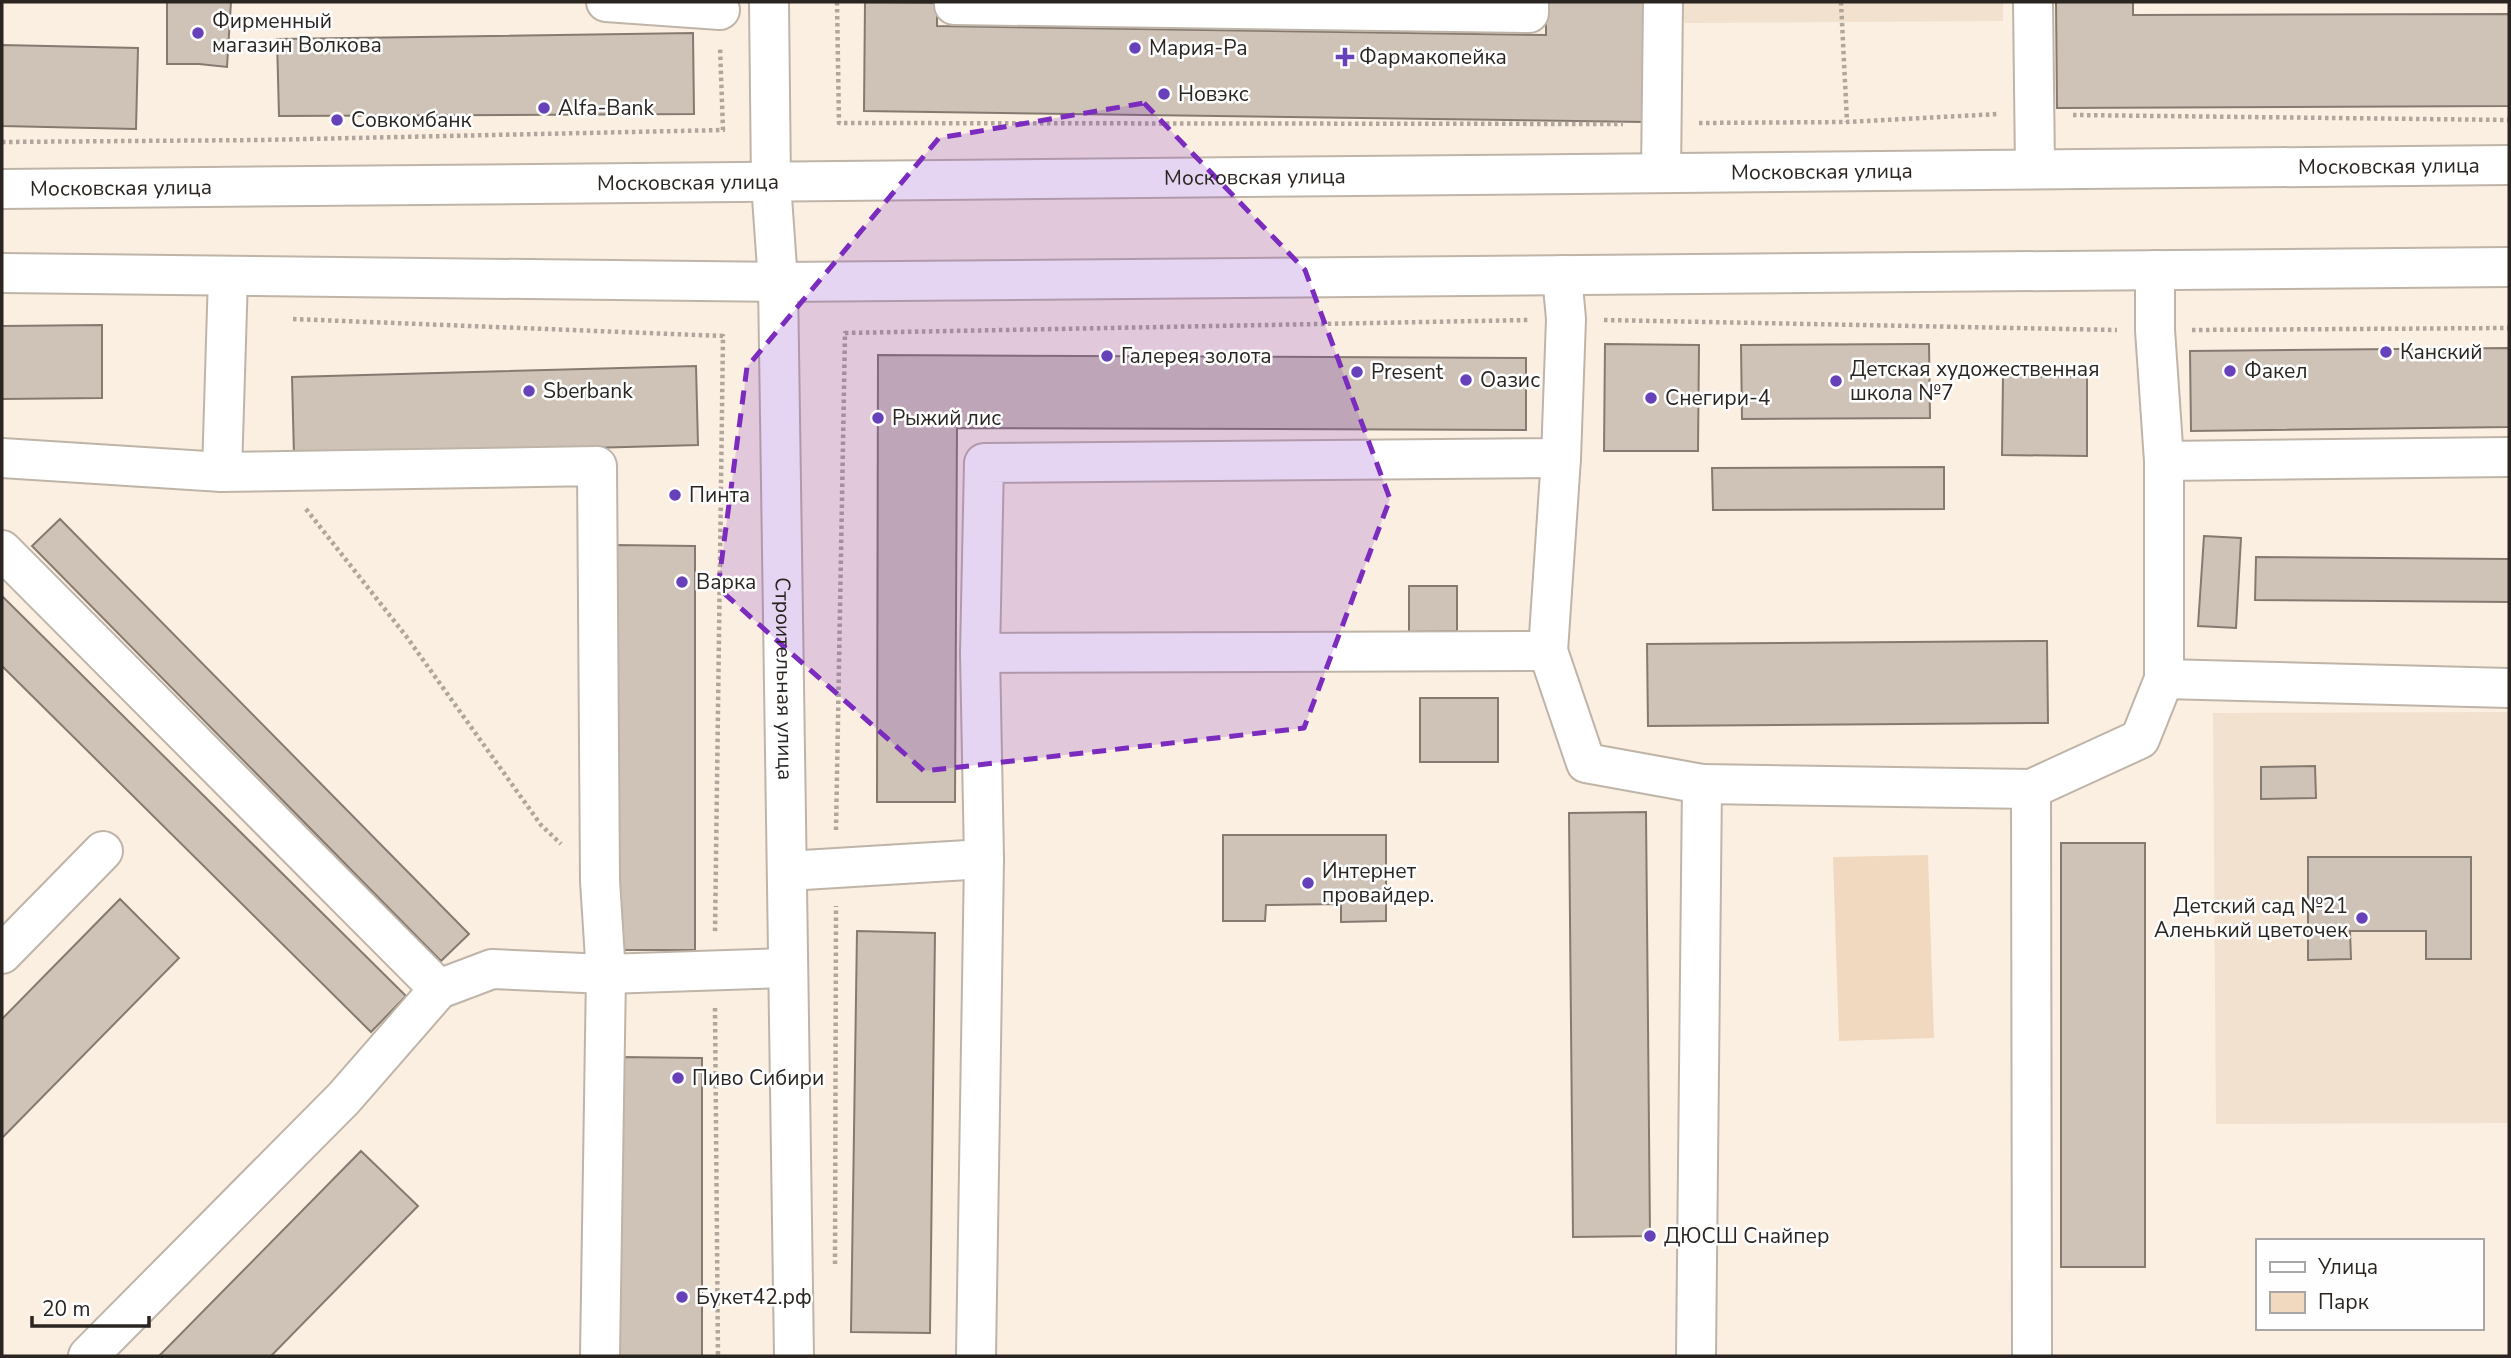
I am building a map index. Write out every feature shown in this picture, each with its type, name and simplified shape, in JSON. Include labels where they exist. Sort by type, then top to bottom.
[{"type":"main road","points":[[606,2],[720,10]]},
{"type":"main road","name":"Строительная улица","points":[[769,2],[771,183],[778,282],[794,1356]]},
{"type":"main road","points":[[954,2],[954,5],[1529,13],[1529,2]]},
{"type":"main road","points":[[1661,173],[1663,2]]},
{"type":"main road","points":[[2033,2],[2035,168]]},
{"type":"main road","name":"Московская улица","points":[[2,189],[2509,165]]},
{"type":"main road","points":[[2,274],[778,282],[2509,267]]},
{"type":"main road","points":[[1562,275],[1566,319],[1561,457],[1548,651],[1586,763],[1702,784],[2031,789],[2140,739],[2164,679],[2164,461],[2155,330],[2155,270]]},
{"type":"main road","points":[[222,472],[229,276]]},
{"type":"main road","points":[[976,1356],[984,859],[980,653],[984,463],[1561,457]]},
{"type":"main road","points":[[2164,461],[2509,457]]},
{"type":"main road","points":[[2,458],[222,472],[597,466],[600,881],[606,974],[600,1356]]},
{"type":"main road","points":[[2,550],[439,989]]},
{"type":"main road","points":[[980,653],[1548,651]]},
{"type":"main road","points":[[2164,679],[2509,688]]},
{"type":"main road","points":[[1696,1356],[1702,784]]},
{"type":"main road","points":[[2031,789],[2032,1356]]},
{"type":"main road","points":[[2,954],[103,851]]},
{"type":"main road","points":[[787,872],[984,859]]},
{"type":"main road","points":[[88,1356],[345,1098],[439,989],[492,969],[606,974],[788,968]]},
{"type":"path","points":[[838,2],[839,123]]},
{"type":"path","points":[[1841,2],[1847,121]]},
{"type":"path","points":[[2,142],[274,140],[723,130],[720,10]]},
{"type":"path","points":[[227,316],[723,336],[715,969],[718,1356]]},
{"type":"path","points":[[845,333],[1566,319],[2155,330],[2509,328]]},
{"type":"path","points":[[275,470],[406,636],[541,825],[600,881]]},
{"type":"highlighted area","points":[[1144,103],[1305,270],[1390,499],[1304,728],[924,771],[718,588],[747,367],[939,138]]},
{"type":"shaded area","points":[[1684,2],[2003,2],[2003,21],[1684,23]]},
{"type":"shaded area","name":"Детский сад №21 Аленький цветочек","points":[[2509,712],[2509,1123],[2216,1124],[2213,713]]},
{"type":"green space","points":[[1928,855],[1934,1038],[1839,1041],[1833,857]]},
{"type":"building","name":"Фирменный магазин Волкова","points":[[167,2],[231,2],[227,67],[167,64]]},
{"type":"building","points":[[865,2],[937,3],[937,26],[1546,35],[1546,2],[1645,2],[1644,122],[864,111]]},
{"type":"building","points":[[2056,2],[2133,2],[2133,15],[2509,14],[2509,106],[2057,108]]},
{"type":"building","points":[[693,33],[694,114],[279,116],[277,39]]},
{"type":"building","points":[[2,45],[138,48],[136,129],[2,126]]},
{"type":"building","points":[[102,325],[102,398],[2,399],[2,326]]},
{"type":"building","name":"Снегири-4","points":[[1605,344],[1699,345],[1698,451],[1604,451]]},
{"type":"building","name":"Детская художественная школа №7","points":[[1929,344],[1930,418],[1742,419],[1741,345]]},
{"type":"building","points":[[2509,348],[2509,427],[2191,431],[2190,351]]},
{"type":"building","points":[[878,355],[1526,358],[1526,430],[957,428],[955,802],[877,802]]},
{"type":"building","points":[[696,366],[698,445],[294,456],[292,377]]},
{"type":"building","points":[[2003,376],[2087,377],[2087,456],[2002,455]]},
{"type":"building","points":[[1944,467],[1944,509],[1713,510],[1712,468]]},
{"type":"building","points":[[60,519],[469,934],[441,961],[32,546]]},
{"type":"building","points":[[2204,536],[2241,538],[2236,628],[2198,626]]},
{"type":"building","points":[[616,545],[695,546],[695,950],[616,950]]},
{"type":"building","points":[[2256,557],[2509,559],[2509,602],[2255,600]]},
{"type":"building","points":[[1409,586],[1457,586],[1457,631],[1409,632]]},
{"type":"building","points":[[2,596],[406,996],[371,1032],[2,666]]},
{"type":"building","points":[[2047,641],[2048,723],[1648,726],[1647,644]]},
{"type":"building","points":[[1420,698],[1498,698],[1498,762],[1420,762]]},
{"type":"building","points":[[2315,766],[2316,798],[2261,799],[2261,767]]},
{"type":"building","points":[[1646,812],[1650,1236],[1573,1237],[1569,813]]},
{"type":"building","points":[[1223,835],[1386,835],[1386,921],[1341,922],[1341,904],[1266,905],[1265,921],[1223,921]]},
{"type":"building","points":[[2061,843],[2145,843],[2145,1267],[2061,1267]]},
{"type":"building","points":[[2308,857],[2471,857],[2471,959],[2426,959],[2426,931],[2350,931],[2351,959],[2308,960]]},
{"type":"building","points":[[120,899],[179,958],[2,1138],[2,1019]]},
{"type":"building","points":[[857,931],[935,933],[930,1333],[851,1332]]},
{"type":"building","points":[[620,1057],[702,1058],[702,1356],[619,1356]]},
{"type":"building","points":[[361,1151],[418,1206],[271,1356],[159,1356]]},
{"type":"place","name":"Фирменный магазин Волкова","points":[[198,33]]},
{"type":"place","name":"Мария-Ра","points":[[1135,48]]},
{"type":"place","name":"Фармакопейка","points":[[1345,57]]},
{"type":"place","name":"Новэкс","points":[[1164,94]]},
{"type":"place","name":"Alfa-Bank","points":[[544,108]]},
{"type":"place","name":"Совкомбанк","points":[[337,120]]},
{"type":"place","name":"Канский","points":[[2386,352]]},
{"type":"place","name":"Галерея золота","points":[[1107,356]]},
{"type":"place","name":"Факел","points":[[2230,371]]},
{"type":"place","name":"Present","points":[[1357,372]]},
{"type":"place","name":"Оазис","points":[[1466,380]]},
{"type":"place","name":"Детская художественная школа №7","points":[[1836,381]]},
{"type":"place","name":"Sberbank","points":[[529,391]]},
{"type":"place","name":"Снегири-4","points":[[1651,398]]},
{"type":"place","name":"Рыжий лис","points":[[878,418]]},
{"type":"place","name":"Пинта","points":[[675,495]]},
{"type":"place","name":"Варка","points":[[682,582]]},
{"type":"place","name":"Интернет провайдер.","points":[[1308,883]]},
{"type":"place","name":"Детский сад №21 Аленький цветочек","points":[[2362,918]]},
{"type":"place","name":"Пиво Сибири","points":[[678,1078]]},
{"type":"place","name":"ДЮСШ Снайпер","points":[[1650,1236]]},
{"type":"place","name":"Букет42.рф","points":[[682,1297]]}]
